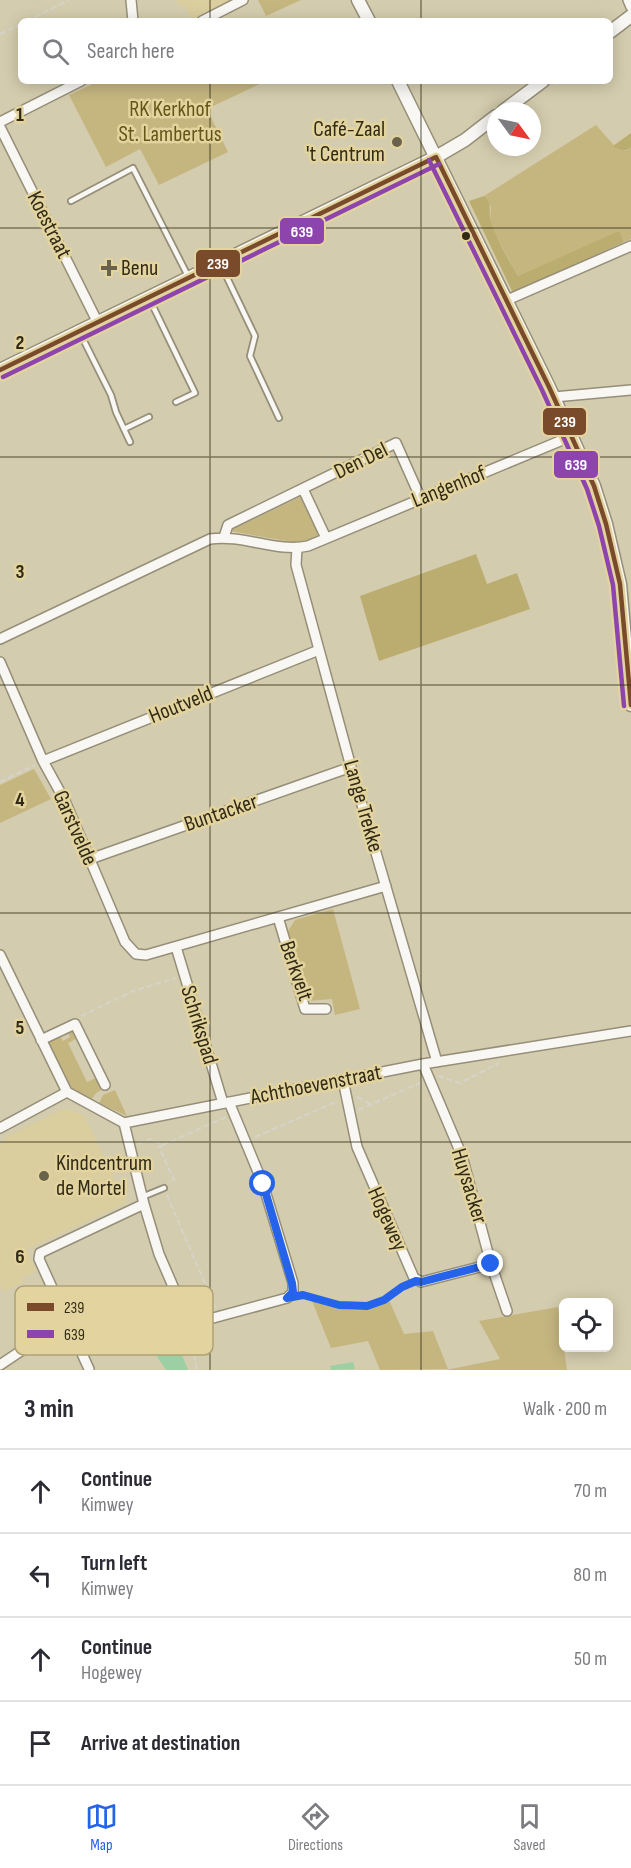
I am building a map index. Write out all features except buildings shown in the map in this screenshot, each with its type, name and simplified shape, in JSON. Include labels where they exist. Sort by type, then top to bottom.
[{"type":"street","points":[[131,0],[134,18]]},
{"type":"street","points":[[208,18],[243,0]]},
{"type":"street","points":[[358,0],[367,18]]},
{"type":"street","points":[[628,0],[631,7]]},
{"type":"street","points":[[613,30],[631,16]]},
{"type":"street","points":[[0,122],[75,84]]},
{"type":"street","points":[[400,84],[554,396],[594,486],[614,553],[624,616],[631,705]]},
{"type":"street","points":[[515,102],[539,84]]},
{"type":"street","points":[[0,370],[436,157],[465,140],[487,123]]},
{"type":"street","name":"Koestraat","points":[[0,127],[98,323]]},
{"type":"street","points":[[507,300],[631,246]]},
{"type":"street","points":[[554,396],[631,390]]},
{"type":"street","name":"Langenhof","points":[[0,639],[210,538],[224,537],[297,548],[572,436]]},
{"type":"street","name":"Den Del","points":[[303,489],[396,443],[421,499]]},
{"type":"street","points":[[303,489],[326,538]]},
{"type":"street","name":"Langenhof","points":[[224,537],[228,525],[303,489]]},
{"type":"street","name":"Lange Trekke","points":[[297,548],[296,565],[319,650],[437,1062]]},
{"type":"street","name":"Houtveld","points":[[43,761],[319,650]]},
{"type":"street","name":"Garstvelde","points":[[0,662],[43,761],[65,801],[129,949],[136,954],[146,955],[176,947]]},
{"type":"street","name":"Buntacker","points":[[90,859],[351,767]]},
{"type":"street","name":"Berkvelt","points":[[176,947],[386,886]]},
{"type":"street","name":"Berkvelt","points":[[278,917],[305,1008],[326,1009]]},
{"type":"street","name":"Schrikspad","points":[[176,947],[226,1103],[234,1113],[263,1184],[292,1283],[293,1292],[287,1298]]},
{"type":"street","points":[[0,955],[67,1092],[124,1123],[143,1200],[173,1286]]},
{"type":"street","points":[[41,1040],[75,1024],[105,1085]]},
{"type":"street","name":"Achthoevenstraat","points":[[124,1123],[423,1064],[631,1031]]},
{"type":"street","name":"Huysacker","points":[[423,1064],[462,1156],[491,1264],[507,1311]]},
{"type":"street","name":"Hogewey","points":[[343,1080],[361,1160],[416,1281]]},
{"type":"street","points":[[0,1128],[67,1092]]},
{"type":"street","points":[[51,1286],[39,1259],[40,1253],[143,1200]]},
{"type":"street","points":[[416,1281],[421,1282],[491,1264]]},
{"type":"street","points":[[213,1318],[287,1298]]},
{"type":"street","points":[[0,1365],[15,1355]]},
{"type":"street","points":[[83,1355],[89,1369]]},
{"type":"lane","points":[[71,201],[134,168],[189,278]]},
{"type":"lane","points":[[220,263],[255,336],[250,356],[279,418]]},
{"type":"lane","points":[[149,298],[195,393],[176,402]]},
{"type":"lane","points":[[79,332],[111,395],[130,442]]},
{"type":"lane","points":[[124,429],[149,417]]},
{"type":"lane","points":[[143,1200],[164,1188]]},
{"type":"path","points":[[33,18],[69,0]]},
{"type":"path","points":[[0,34],[18,25]]},
{"type":"path","points":[[0,782],[43,761]]},
{"type":"path","points":[[75,1024],[83,1013],[133,991],[184,976]]},
{"type":"path","points":[[245,1141],[353,1095],[370,1104]]},
{"type":"path","points":[[206,1286],[164,1188],[163,1185],[174,1180],[159,1147],[234,1113]]},
{"type":"path","points":[[130,1147],[150,1139],[163,1145]]},
{"type":"path","points":[[287,1298],[303,1295],[339,1305],[367,1306],[384,1300],[402,1287],[416,1281]]},
{"type":"path","points":[[213,1303],[219,1317]]},
{"type":"path","points":[[194,1355],[196,1370]]},
{"type":"shaded area","points":[[176,0],[232,0],[199,18],[191,18],[184,5],[180,7]]},
{"type":"shaded area","points":[[631,133],[629,149],[622,151],[613,146]]},
{"type":"shaded area","points":[[484,196],[490,205],[490,218],[496,236],[518,276],[619,231],[624,242],[513,293],[469,201]]},
{"type":"shaded area","points":[[476,554],[487,584],[517,573],[530,609],[379,661],[360,596]]},
{"type":"shaded area","points":[[69,1109],[84,1116],[126,1203],[27,1249],[36,1271],[22,1278],[24,1282],[3,1292],[0,1285],[0,1145],[4,1143],[5,1138],[59,1111]]},
{"type":"shaded area","points":[[156,1355],[182,1355],[188,1370],[166,1370]]},
{"type":"shaded area","points":[[353,1362],[355,1369],[331,1370],[330,1366]]},
{"type":"green space","points":[[258,0],[301,0],[266,16]]},
{"type":"green space","name":"RK Kerkhof St. Lambertus","points":[[93,84],[260,84],[207,109],[228,152],[159,185],[140,149],[106,167],[69,95]]},
{"type":"green space","points":[[596,125],[618,150],[626,151],[631,147],[631,239],[624,242],[619,232],[518,276],[496,236],[490,220],[491,207],[484,196]]},
{"type":"green space","points":[[302,496],[320,535],[303,542],[292,542],[231,531],[231,530]]},
{"type":"green space","points":[[34,769],[51,799],[0,823],[0,785]]},
{"type":"green space","points":[[333,909],[360,1009],[335,1015],[332,999],[309,1001],[288,931],[295,920]]},
{"type":"green space","points":[[68,1032],[75,1032],[76,1039],[68,1043],[87,1082],[96,1078],[101,1090],[92,1099],[73,1090],[69,1085],[48,1042],[60,1036],[63,1041],[70,1037]]},
{"type":"green space","points":[[115,1090],[127,1116],[99,1103],[103,1095]]},
{"type":"green space","points":[[389,1300],[404,1334],[433,1331],[448,1369],[380,1370],[368,1341],[331,1348],[312,1301],[350,1310],[360,1310],[379,1306]]},
{"type":"green space","points":[[558,1307],[559,1352],[564,1352],[567,1370],[446,1370],[500,1359],[479,1321]]},
{"type":"transit line","name":"239","points":[[436,157],[549,387],[594,486],[606,524],[620,584],[631,705]]},
{"type":"transit line","name":"239","points":[[0,370],[436,157]]},
{"type":"transit line","name":"639","points":[[429,160],[542,390],[587,489],[599,526],[613,585],[624,706]]},
{"type":"transit line","name":"639","points":[[3,377],[439,164]]},
{"type":"place","name":"Café-Zaal 't Centrum","points":[[397,142]]},
{"type":"place","name":"Benu","points":[[109,268]]},
{"type":"place","name":"Kindcentrum de Mortel","points":[[44,1176]]},
{"type":"route","points":[[263,1184],[292,1283],[293,1292],[287,1298],[303,1295],[339,1305],[367,1306],[384,1300],[402,1287],[416,1281],[421,1282],[491,1264]]}]
